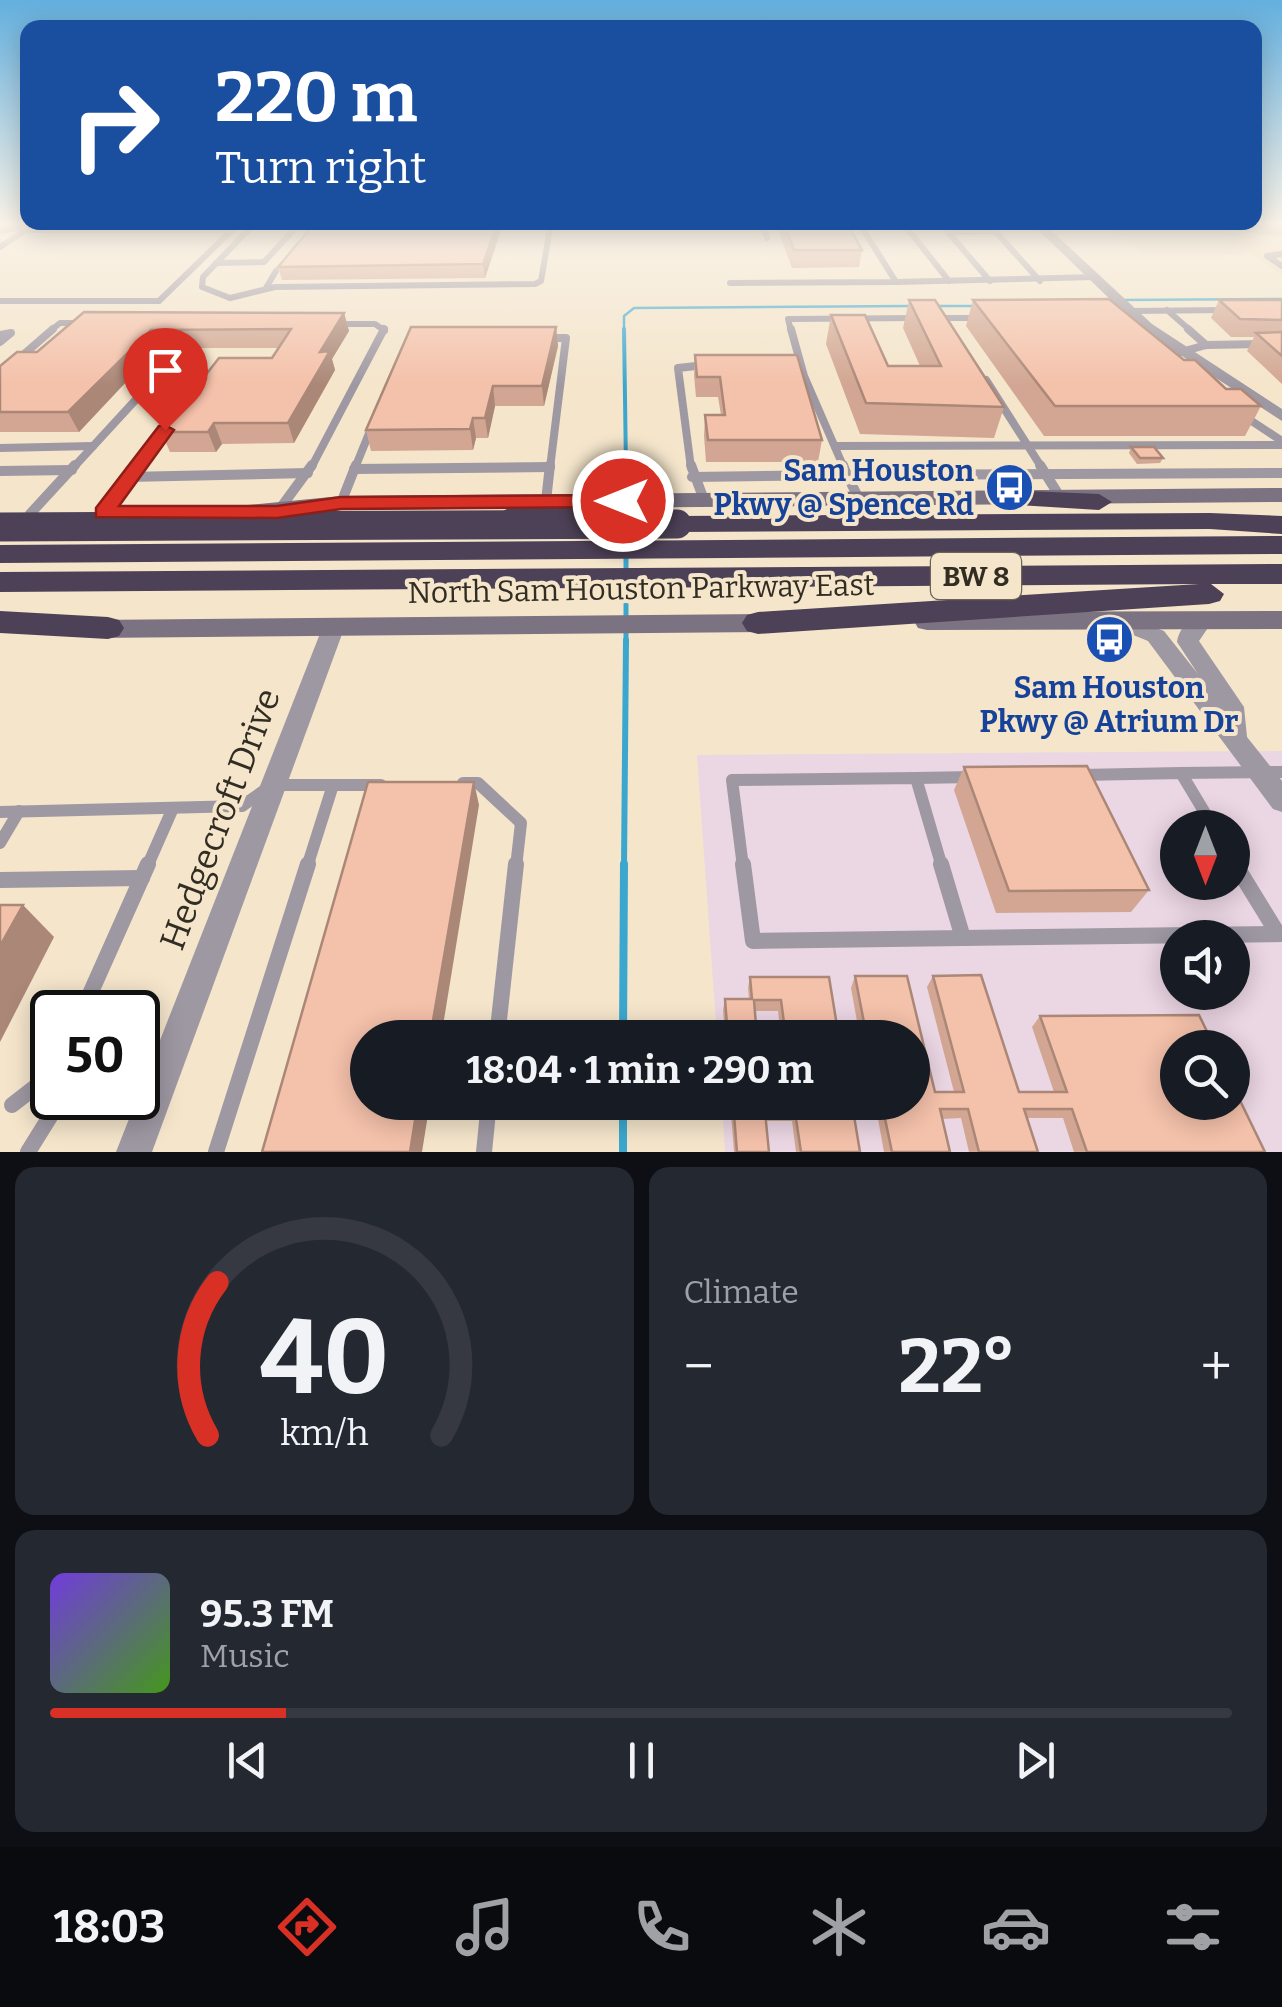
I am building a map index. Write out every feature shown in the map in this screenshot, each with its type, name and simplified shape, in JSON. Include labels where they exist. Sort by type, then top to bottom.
[{"type":"highway","points":[[1028,500],[1282,510]]},
{"type":"highway","points":[[0,530],[550,511],[592,502]]},
{"type":"highway","points":[[0,530],[672,550],[1210,521],[1282,525]]},
{"type":"highway","name":"North Sam Houston Parkway East","points":[[0,582],[574,563],[672,550],[1282,544]]},
{"type":"highway","name":"North Sam Houston Parkway East","points":[[672,550],[1282,574]]},
{"type":"highway","name":"North Sam Houston Parkway East","points":[[0,554],[574,563]]},
{"type":"highway","points":[[758,623],[1282,592]]},
{"type":"highway","points":[[0,626],[108,628]]},
{"type":"main road","points":[[0,514],[277,512],[341,503],[1282,495]]},
{"type":"main road","name":"North Sam Houston Parkway East","points":[[108,628],[1282,620]]},
{"type":"street","points":[[1095,277],[1181,352],[1239,395],[1282,416]]},
{"type":"street","points":[[1112,619],[1156,636],[1205,705],[1272,772],[1282,802]]},
{"type":"street","points":[[1202,619],[1189,634],[1188,642],[1232,707],[1236,736]]},
{"type":"street","name":"Hedgecroft Drive","points":[[134,1152],[334,626]]},
{"type":"lane","points":[[0,301],[159,301],[184,277]]},
{"type":"lane","points":[[203,277],[202,287],[210,294],[240,299],[255,297],[267,288],[535,284],[541,277]]},
{"type":"lane","points":[[267,288],[264,286],[272,277]]},
{"type":"lane","points":[[893,277],[896,282]]},
{"type":"lane","points":[[945,277],[949,282]]},
{"type":"lane","points":[[986,277],[990,281]]},
{"type":"lane","points":[[1036,277],[1040,281]]},
{"type":"lane","points":[[730,283],[1040,281],[1086,277]]},
{"type":"lane","points":[[1128,308],[1244,310]]},
{"type":"lane","points":[[1167,310],[1206,344]]},
{"type":"lane","points":[[944,318],[955,334]]},
{"type":"lane","points":[[860,501],[804,376],[788,319],[996,318]]},
{"type":"lane","points":[[0,375],[60,323],[96,323]]},
{"type":"lane","points":[[277,512],[308,473],[386,330],[375,324],[321,324]]},
{"type":"lane","points":[[527,338],[566,338],[546,500]]},
{"type":"lane","points":[[1181,352],[1206,344],[1278,344]]},
{"type":"lane","points":[[30,514],[175,357]]},
{"type":"lane","points":[[704,500],[702,487],[692,477],[678,368],[713,365]]},
{"type":"lane","points":[[976,366],[1060,497]]},
{"type":"lane","points":[[104,512],[126,476],[182,410]]},
{"type":"lane","points":[[1237,411],[1282,443]]},
{"type":"lane","points":[[341,503],[376,418]]},
{"type":"lane","points":[[835,446],[1282,443]]},
{"type":"lane","points":[[0,448],[93,446]]},
{"type":"lane","points":[[354,469],[550,467]]},
{"type":"lane","points":[[0,471],[72,470]]},
{"type":"lane","points":[[126,476],[308,473]]},
{"type":"lane","points":[[692,477],[1282,473]]},
{"type":"lane","points":[[1068,775],[1272,772]]},
{"type":"lane","points":[[1181,773],[1203,810]]},
{"type":"lane","points":[[992,776],[732,780],[753,941],[1280,934]]},
{"type":"lane","points":[[916,778],[964,938]]},
{"type":"lane","points":[[442,784],[478,783],[521,823],[499,1020]]},
{"type":"lane","points":[[0,812],[242,806],[272,785],[406,784]]},
{"type":"lane","points":[[216,1152],[333,785]]},
{"type":"lane","points":[[92,990],[174,808]]},
{"type":"lane","points":[[0,844],[20,811]]},
{"type":"lane","points":[[0,880],[142,878]]},
{"type":"lane","points":[[1250,887],[1280,934]]},
{"type":"lane","points":[[12,1105],[30,1091]]},
{"type":"lane","points":[[28,1152],[48,1120]]},
{"type":"lane","points":[[484,1152],[487,1120]]},
{"type":"shaded area","points":[[1282,751],[1282,1152],[725,1152],[723,1120],[930,1120],[930,1020],[716,1020],[697,755]]},
{"type":"building","points":[[1109,299],[1184,360],[1195,360],[1226,389],[1241,389],[1261,406],[1055,406],[973,300]]},
{"type":"building","points":[[909,300],[935,300],[1004,407],[866,403],[831,315],[865,315],[888,366],[941,366]]},
{"type":"building","points":[[1219,300],[1282,300],[1282,320],[1240,319]]},
{"type":"building","points":[[84,312],[344,313],[320,352],[330,351],[288,423],[214,423],[208,432],[161,432],[219,358],[272,358],[291,329],[151,330],[68,412],[0,412],[0,366],[17,352],[37,352]]},
{"type":"building","points":[[411,327],[556,327],[542,386],[493,386],[485,418],[473,418],[470,429],[366,430]]},
{"type":"building","points":[[1282,332],[1282,356],[1256,333]]},
{"type":"building","points":[[695,355],[797,355],[822,440],[708,440],[705,415],[725,415],[720,377],[697,377]]},
{"type":"building","points":[[1131,447],[1154,447],[1163,458],[1140,458]]},
{"type":"building","points":[[1087,766],[1149,890],[1009,891],[964,767]]},
{"type":"building","points":[[368,782],[474,782],[433,1020],[350,1020],[350,1120],[415,1120],[410,1152],[262,1152]]},
{"type":"building","points":[[0,905],[23,905],[0,946]]},
{"type":"building","points":[[981,975],[1019,1092],[1067,1092],[1040,1016],[1199,1015],[1206,1030],[1160,1030],[1160,1120],[1249,1120],[1265,1152],[1087,1152],[1072,1109],[1024,1109],[1038,1152],[979,1152],[968,1109],[940,1109],[950,1152],[892,1152],[885,1120],[930,1120],[930,1071],[935,1092],[964,1092],[933,976]]},
{"type":"building","points":[[855,976],[907,976],[918,1020],[864,1020]]},
{"type":"building","points":[[750,977],[829,977],[836,1020],[784,1020],[781,1000],[754,1000],[756,1020],[727,1020],[725,999],[752,999]]},
{"type":"building","points":[[734,1120],[766,1120],[769,1152],[737,1152]]},
{"type":"building","points":[[796,1120],[855,1120],[860,1152],[801,1152]]},
{"type":"waterway","points":[[1120,300],[1282,299]]},
{"type":"waterway","points":[[624,329],[624,316],[634,308],[910,306]]},
{"type":"waterway","points":[[936,306],[975,306]]},
{"type":"waterway","points":[[624,329],[626,468]]},
{"type":"waterway","points":[[625,465],[626,516]]},
{"type":"waterway","points":[[626,532],[626,571]]},
{"type":"waterway","points":[[626,582],[626,640]]},
{"type":"waterway","points":[[624,867],[626,640]]},
{"type":"waterway","points":[[623,1020],[624,864]]},
{"type":"waterway","points":[[623,1120],[623,1152]]},
{"type":"place","name":"Sam Houston Pkwy @ Spence Rd","points":[[1009,488]]},
{"type":"place","name":"Sam Houston Pkwy @ Atrium Dr","points":[[1109,639]]},
{"type":"route","points":[[165,430],[126,476],[104,512],[277,512],[341,503],[623,501]]}]
